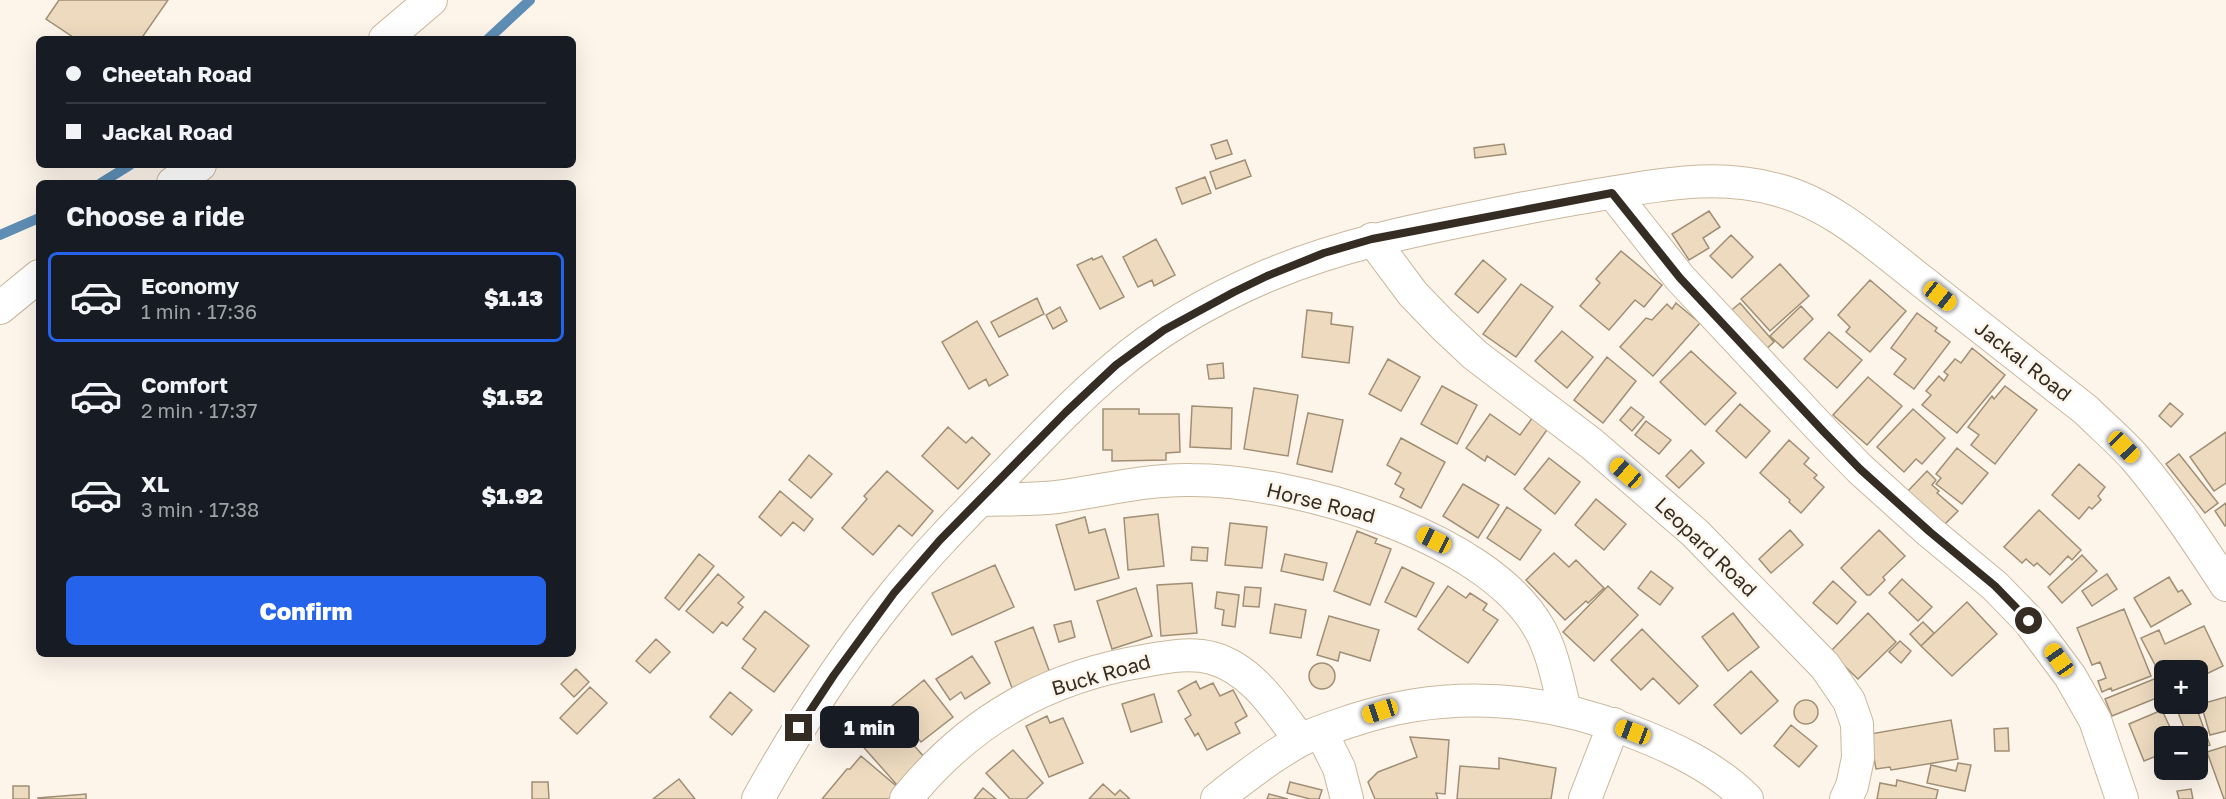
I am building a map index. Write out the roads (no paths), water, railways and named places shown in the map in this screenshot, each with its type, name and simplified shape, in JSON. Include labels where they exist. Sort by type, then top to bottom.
[{"type":"street","points":[[389,36],[431,0]]},
{"type":"street","points":[[178,180],[196,168]]},
{"type":"street","name":"Jackal Road","points":[[758,799],[788,745],[840,666],[894,593],[940,540],[1091,389],[1116,365],[1164,330],[1217,300],[1267,276],[1324,253],[1372,239],[1685,181],[1730,181],[1776,189],[1803,198],[1848,224],[2099,422],[2135,459],[2168,501],[2226,585]]},
{"type":"street","points":[[1612,193],[1680,278],[1860,469],[1995,586],[2029,621],[2070,676],[2095,720],[2122,799]]},
{"type":"street","name":"Leopard Road","points":[[1372,239],[1413,294],[1442,324],[1475,355],[1592,444],[1695,533],[1825,666],[1849,701],[1857,724],[1858,758],[1852,786],[1846,799]]},
{"type":"street","points":[[0,308],[36,278]]},
{"type":"street","name":"Horse Road","points":[[980,500],[1054,497],[1147,482],[1192,480],[1229,482],[1278,490],[1326,500],[1380,517],[1417,531],[1451,548],[1493,578],[1519,601],[1540,628],[1565,710]]},
{"type":"street","name":"Buck Road","points":[[906,799],[956,745],[986,722],[1024,699],[1124,664],[1186,655],[1212,658],[1237,670],[1262,691],[1311,736],[1339,768],[1347,799]]},
{"type":"street","points":[[1217,799],[1269,760],[1311,736],[1380,711],[1468,698],[1517,702],[1565,710],[1614,724],[1671,746],[1748,799]]},
{"type":"street","points":[[1585,799],[1614,724]]},
{"type":"waterway","points":[[491,36],[530,0]]},
{"type":"waterway","points":[[106,180],[125,168]]},
{"type":"waterway","points":[[0,235],[36,219]]}]
